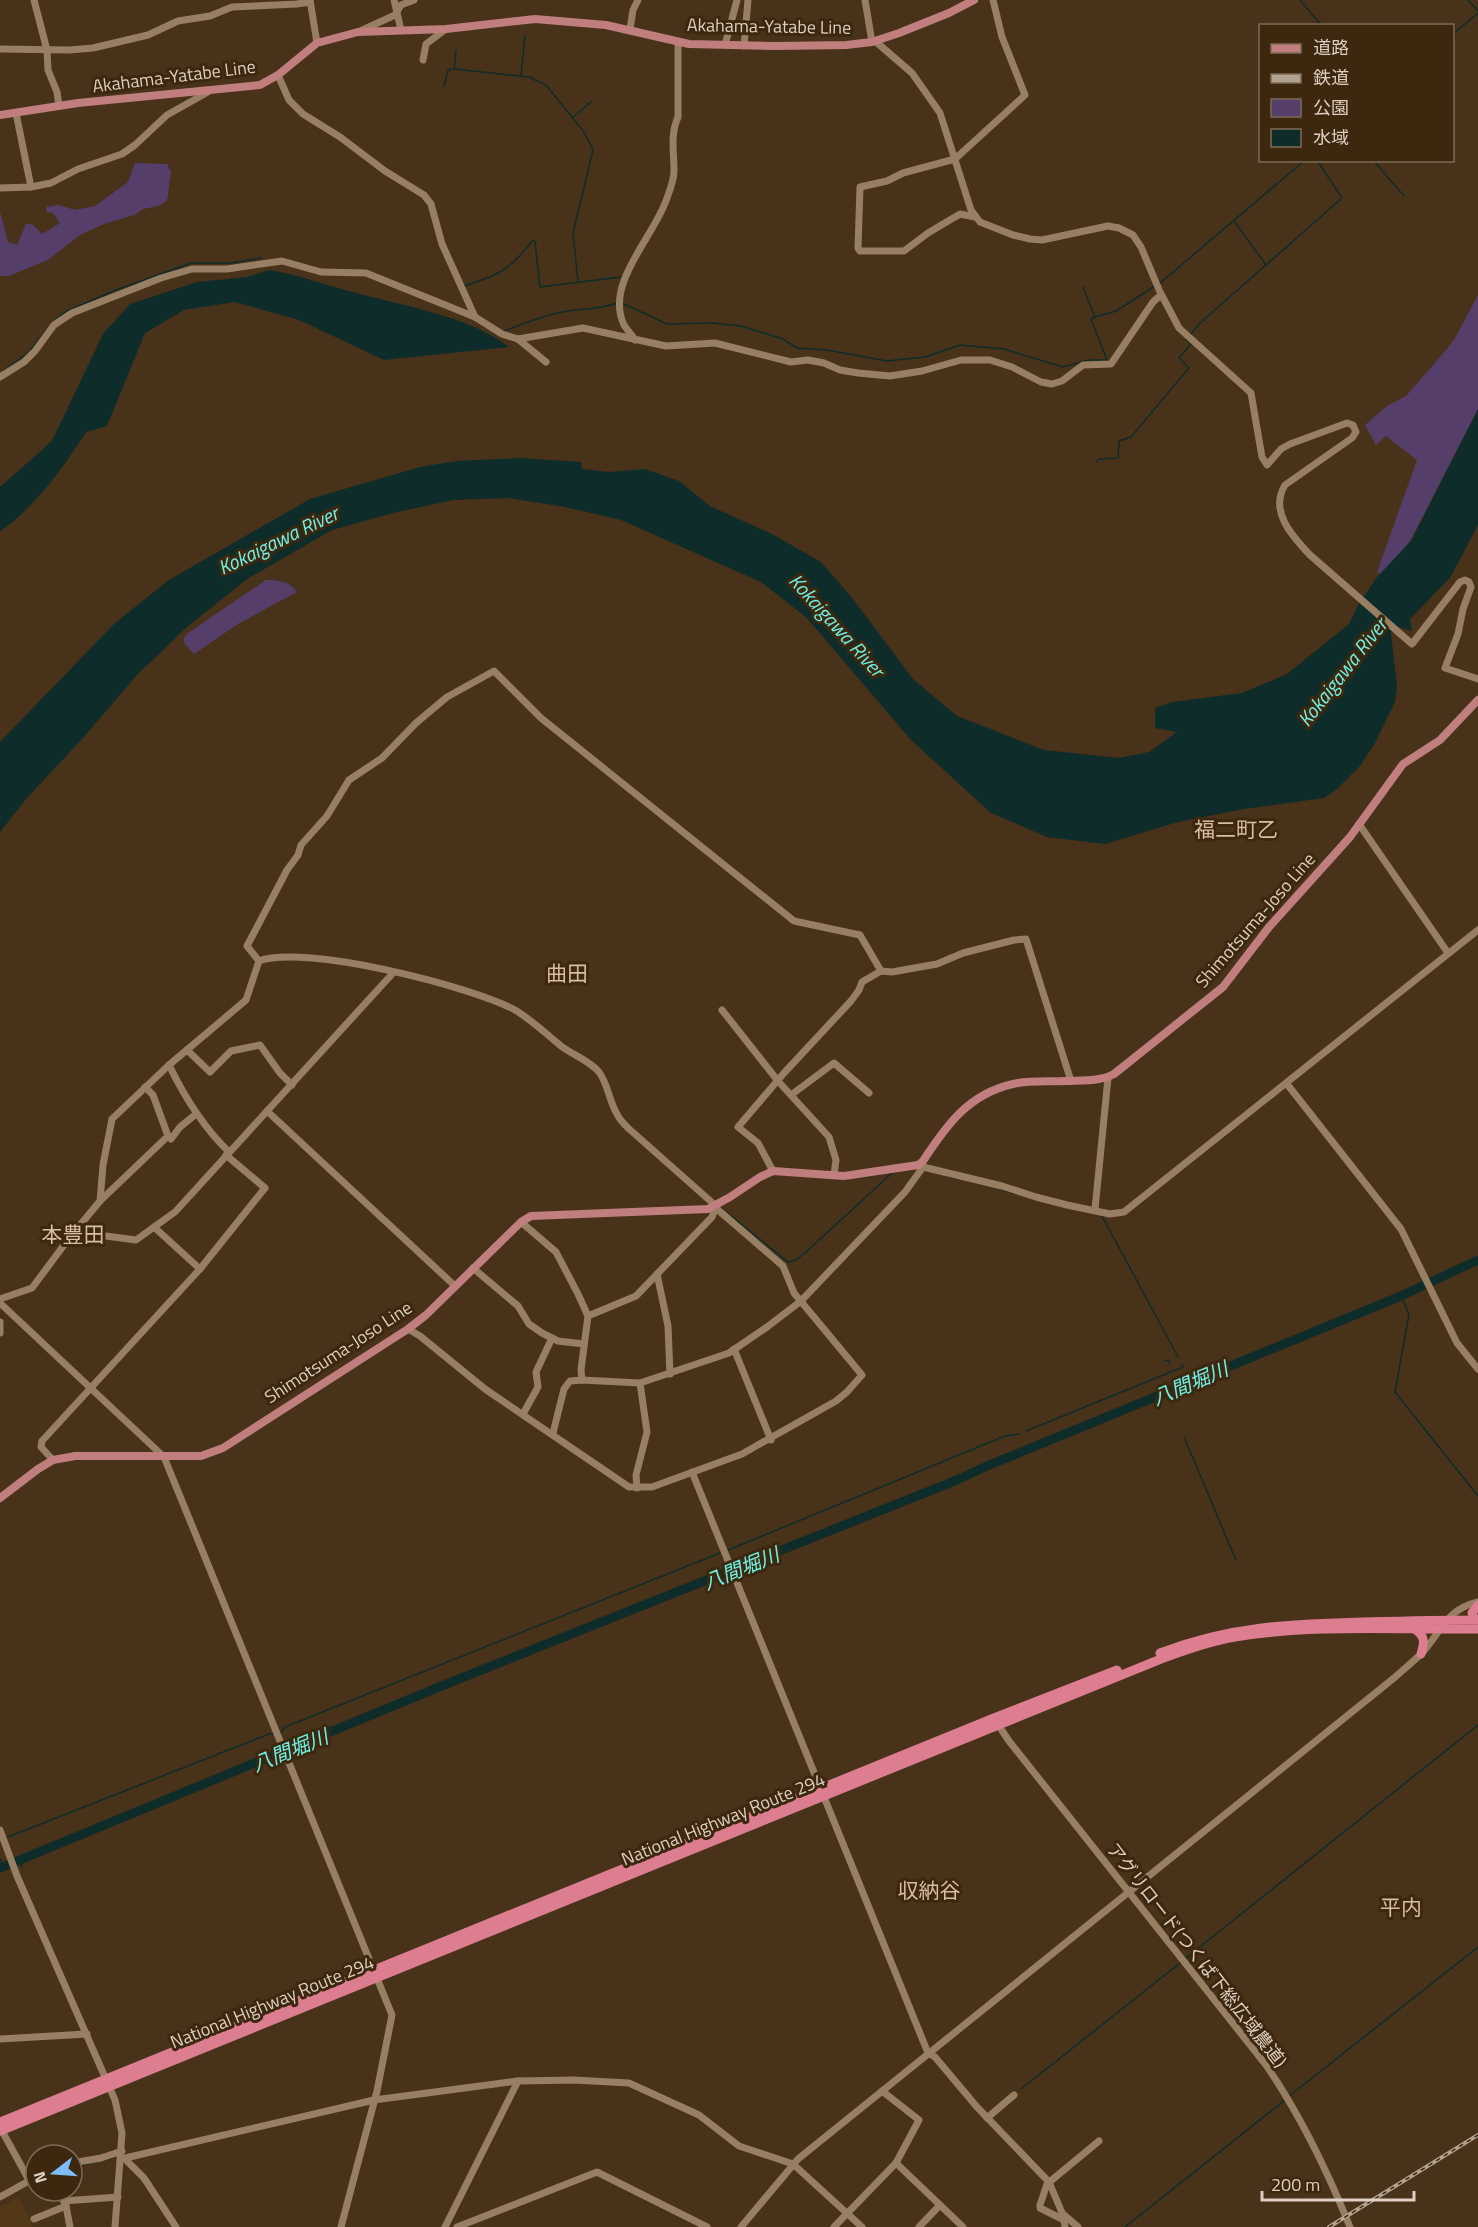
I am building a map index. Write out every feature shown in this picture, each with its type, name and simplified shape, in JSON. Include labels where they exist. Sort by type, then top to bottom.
[{"type":"highway","points":[[1477,1623],[1472,1613],[1478,1604]]},
{"type":"highway","name":"National Highway Route 294","points":[[1,2128],[1189,1641],[1233,1630],[1292,1623],[1444,1621],[1477,1623]]},
{"type":"highway","name":"National Highway Route 294","points":[[996,1721],[1161,1659],[1204,1644],[1235,1637],[1315,1630],[1439,1630],[1477,1623]]},
{"type":"highway","points":[[1416,1630],[1423,1637],[1421,1654]]},
{"type":"main road","name":"Akahama-Yatabe Line","points":[[0,115],[59,106],[260,85],[278,75],[317,43],[358,32],[446,29],[535,19],[573,21],[630,29],[678,42],[744,46],[821,46],[873,42],[924,24],[974,0]]},
{"type":"main road","name":"Shimotsuma-Joso Line","points":[[1108,1078],[1223,987],[1269,927],[1350,837],[1403,764],[1440,740],[1478,700]]},
{"type":"main road","points":[[773,1171],[844,1176],[922,1166],[952,1119],[971,1103],[1012,1084],[1108,1078]]},
{"type":"main road","name":"Shimotsuma-Joso Line","points":[[0,1498],[38,1468],[53,1460],[75,1456],[201,1456],[223,1448],[408,1329],[521,1222],[531,1216],[708,1209],[716,1207],[760,1177],[773,1171]]},
{"type":"street","points":[[34,0],[47,50],[48,70],[57,92],[59,106]]},
{"type":"street","points":[[394,0],[401,30]]},
{"type":"street","points":[[358,32],[395,15],[400,5],[414,0]]},
{"type":"street","points":[[630,29],[633,10],[638,0]]},
{"type":"street","points":[[725,45],[737,0]]},
{"type":"street","points":[[744,46],[748,0]]},
{"type":"street","points":[[865,0],[873,42],[912,73],[940,112],[975,217],[980,222],[1013,236],[1042,240],[1108,226],[1119,228],[1133,235],[1141,247],[1161,295],[1179,328],[1251,393],[1262,457],[1267,465],[1281,449],[1290,444],[1347,423],[1355,427],[1356,432],[1352,438],[1285,484],[1279,501],[1283,521],[1296,541],[1412,644],[1460,582],[1465,580],[1469,582],[1471,587],[1462,609],[1458,634],[1445,668],[1478,679]]},
{"type":"street","points":[[975,217],[960,214],[904,251],[860,251],[858,248],[860,187],[887,181],[903,173],[955,159],[1025,95],[1002,37],[993,0]]},
{"type":"street","points":[[0,49],[93,48],[148,35],[178,21],[210,16],[232,7],[297,4],[310,1],[317,43]]},
{"type":"street","points":[[423,60],[426,44],[446,29]]},
{"type":"street","points":[[635,340],[624,326],[620,310],[621,297],[625,277],[667,200],[674,174],[672,145],[678,117],[678,42]]},
{"type":"street","points":[[278,75],[289,100],[303,114],[424,195],[431,204],[441,244],[475,317]]},
{"type":"street","points":[[0,188],[31,187],[51,183],[78,169],[122,154],[168,115],[208,92]]},
{"type":"street","points":[[16,113],[31,187]]},
{"type":"street","points":[[0,377],[24,362],[54,326],[72,313],[161,278],[192,269],[227,269],[282,261],[321,272],[366,273],[475,317],[502,334],[518,339],[546,362]]},
{"type":"street","points":[[518,339],[583,328],[666,346],[715,344],[791,362],[808,360],[858,374],[890,376],[922,371],[961,360],[990,360],[1012,367],[1041,382],[1052,384],[1062,381],[1083,365],[1111,364],[1153,302],[1161,295]]},
{"type":"street","points":[[259,961],[247,946],[287,870],[298,855],[301,845],[322,822],[349,780],[382,758],[416,723],[447,697],[494,671],[541,718],[794,921],[860,935],[881,971]]},
{"type":"street","points":[[1359,824],[1448,953]]},
{"type":"street","points":[[553,1434],[564,1389],[570,1381],[640,1383],[734,1349],[767,1327],[801,1301],[905,1192],[922,1166],[1036,1197],[1110,1214],[1124,1212],[1478,930]]},
{"type":"street","points":[[773,1171],[758,1143],[738,1127],[851,1001],[862,982],[881,971],[892,972],[937,964],[963,953],[1026,939],[1071,1081]]},
{"type":"street","points":[[100,1201],[103,1165],[112,1119],[169,1065],[246,1000],[259,961],[269,957],[316,958],[407,975],[487,998],[514,1010],[598,1071],[617,1115],[628,1128],[783,1266],[794,1293],[862,1375],[836,1401],[771,1440],[742,1454],[652,1487],[637,1488],[629,1487],[484,1389],[420,1336],[408,1329]]},
{"type":"street","points":[[81,1224],[98,1235],[136,1240],[175,1212],[393,973]]},
{"type":"street","points":[[722,1010],[778,1081],[829,1137],[836,1160],[834,1175]]},
{"type":"street","points":[[187,1050],[210,1072],[231,1051],[260,1045],[280,1073],[292,1085]]},
{"type":"street","points":[[791,1095],[834,1063],[869,1094]]},
{"type":"street","points":[[53,1460],[41,1447],[42,1441],[200,1269],[265,1188],[227,1154],[186,1100],[169,1065]]},
{"type":"street","points":[[1095,1209],[1108,1078]]},
{"type":"street","points":[[1287,1084],[1401,1229],[1457,1343],[1478,1369]]},
{"type":"street","points":[[145,1087],[153,1095],[171,1139],[180,1127],[196,1114]]},
{"type":"street","points":[[267,1112],[454,1286]]},
{"type":"street","points":[[168,1136],[100,1201],[32,1288],[0,1301],[164,1456],[392,2014],[374,2100],[341,2227]]},
{"type":"street","points":[[588,1316],[636,1296],[712,1217],[716,1207]]},
{"type":"street","points":[[521,1222],[556,1252],[588,1316],[582,1380]]},
{"type":"street","points":[[154,1227],[200,1269]]},
{"type":"street","points":[[473,1268],[518,1306],[529,1324],[558,1341],[584,1344]]},
{"type":"street","points":[[657,1274],[668,1326],[670,1374]]},
{"type":"street","points":[[0,1322],[0,1333]]},
{"type":"street","points":[[523,1414],[538,1387],[536,1372],[552,1338]]},
{"type":"street","points":[[734,1349],[771,1440]]},
{"type":"street","points":[[637,1488],[636,1475],[646,1432],[640,1383]]},
{"type":"street","points":[[692,1472],[928,2053],[935,2057],[987,2118],[1049,2182],[1064,2221]]},
{"type":"street","points":[[741,2227],[793,2164],[1394,1678],[1421,1654],[1444,1621],[1458,1608],[1478,1604]]},
{"type":"street","name":"アグリロード(つくば下総広域農道)","points":[[996,1721],[1009,1741],[1254,2047],[1311,2139],[1327,2170],[1350,2227]]},
{"type":"street","points":[[0,1830],[108,2083],[120,2119],[123,2156],[115,2227]]},
{"type":"street","points":[[0,2039],[87,2034]]},
{"type":"street","points":[[445,2227],[518,2081]]},
{"type":"street","points":[[84,2161],[123,2156],[374,2100],[518,2081],[629,2082],[699,2115],[739,2146],[793,2164],[862,2227]]},
{"type":"street","points":[[834,2227],[896,2163],[919,2120],[882,2091]]},
{"type":"street","points":[[987,2118],[1014,2095]]},
{"type":"street","points":[[1,2128],[24,2166]]},
{"type":"street","points":[[1078,2227],[1041,2208],[1040,2205],[1049,2182],[1099,2141]]},
{"type":"street","points":[[123,2156],[144,2178],[176,2227]]},
{"type":"street","points":[[896,2163],[963,2227]]},
{"type":"street","points":[[457,2227],[597,2172],[707,2227]]},
{"type":"street","points":[[0,2197],[24,2184]]},
{"type":"street","points":[[84,2201],[118,2197]]},
{"type":"street","points":[[34,2219],[65,2203],[70,2227]]},
{"type":"street","points":[[919,2227],[940,2205]]},
{"type":"shaded area","points":[[19,2197],[33,2227],[0,2227],[0,2207]]},
{"type":"green space","points":[[135,163],[167,164],[171,172],[167,201],[80,235],[48,260],[9,276],[0,276],[0,212],[8,242],[17,245],[26,224],[32,224],[42,234],[60,223],[53,213],[47,212],[46,207],[59,205],[75,210],[95,206],[128,182]]},
{"type":"green space","points":[[1478,295],[1478,409],[1410,541],[1382,575],[1377,572],[1417,460],[1386,436],[1376,445],[1365,425],[1387,406],[1406,396],[1434,364],[1454,340]]},
{"type":"green space","points":[[266,580],[291,585],[297,592],[238,624],[194,654],[184,643],[184,638],[188,633]]},
{"type":"water","points":[[269,270],[453,319],[493,336],[509,347],[384,360],[299,320],[235,302],[184,310],[145,333],[107,426],[86,432],[69,458],[36,499],[0,531],[0,487],[52,441],[103,334],[130,304],[197,282],[247,277]]},
{"type":"water","name":"Kokaigawa River","points":[[1478,409],[1478,525],[1450,578],[1410,619],[1412,631],[1399,627],[1391,633],[1397,687],[1395,702],[1375,743],[1360,766],[1337,789],[1324,798],[1244,809],[1178,822],[1105,844],[1047,837],[991,813],[911,740],[806,617],[761,582],[621,520],[565,507],[509,498],[453,500],[393,513],[332,530],[247,579],[187,627],[136,676],[83,738],[26,799],[0,832],[0,742],[115,623],[169,580],[310,499],[420,467],[457,461],[521,458],[581,462],[582,469],[609,472],[645,469],[679,481],[710,506],[772,534],[821,562],[853,599],[913,679],[957,716],[1044,750],[1119,758],[1149,752],[1177,732],[1155,728],[1155,708],[1172,702],[1242,693],[1287,674],[1349,624],[1358,605],[1377,577],[1411,541]]},
{"type":"waterway","points":[[1300,0],[1320,24]]},
{"type":"waterway","points":[[1468,0],[1478,11]]},
{"type":"waterway","points":[[1454,33],[1478,13]]},
{"type":"waterway","points":[[521,76],[525,36]]},
{"type":"waterway","points":[[456,51],[454,69],[529,77],[546,85],[584,132],[593,150],[573,233],[578,282]]},
{"type":"waterway","points":[[444,86],[448,70],[452,69]]},
{"type":"waterway","points":[[572,118],[592,101]]},
{"type":"waterway","points":[[1159,284],[1303,162]]},
{"type":"waterway","points":[[1266,265],[1342,198],[1318,162]]},
{"type":"waterway","points":[[1375,162],[1404,196]]},
{"type":"waterway","points":[[1190,335],[1200,323],[1266,265],[1234,221]]},
{"type":"waterway","points":[[464,286],[503,270],[517,259],[532,241],[535,241],[540,287],[621,277]]},
{"type":"waterway","points":[[56,319],[67,311],[116,290],[191,263],[230,263],[262,258]]},
{"type":"waterway","points":[[1083,287],[1095,317],[1116,311],[1155,286]]},
{"type":"waterway","points":[[504,331],[555,314],[617,303]]},
{"type":"waterway","points":[[622,303],[667,324],[712,323],[741,326],[783,339],[797,348],[827,350],[887,361],[925,357],[960,345],[1004,349],[1063,367],[1089,360],[1107,360],[1091,319],[1095,317]]},
{"type":"waterway","points":[[3,371],[28,353],[49,327]]},
{"type":"waterway","points":[[1097,462],[1099,459],[1118,458],[1119,441],[1131,437],[1189,368],[1179,358],[1191,344],[1186,339]]},
{"type":"waterway","points":[[721,1208],[788,1262],[796,1260],[806,1252],[892,1173]]},
{"type":"waterway","points":[[946,1176],[959,1179]]},
{"type":"waterway","points":[[998,1188],[1014,1193]]},
{"type":"waterway","points":[[1102,1216],[1178,1357]]},
{"type":"waterway","name":"八間堀川","points":[[0,1868],[444,1685],[957,1480],[1401,1296],[1478,1260]]},
{"type":"waterway","points":[[1401,1296],[1409,1314],[1395,1392],[1478,1496]]},
{"type":"waterway","points":[[1165,1361],[1168,1360],[1170,1364]]},
{"type":"waterway","points":[[1026,1431],[1183,1367],[1182,1364]]},
{"type":"waterway","name":"八間堀川","points":[[1187,1375],[1191,1383]]},
{"type":"waterway","points":[[728,1550],[1005,1436],[1019,1434]]},
{"type":"waterway","points":[[1184,1437],[1236,1560]]},
{"type":"waterway","points":[[281,1732],[285,1727],[720,1553]]},
{"type":"waterway","points":[[1186,1958],[1478,1725]]},
{"type":"waterway","points":[[8,1837],[269,1734],[274,1734]]},
{"type":"waterway","points":[[0,1859],[3,1866]]},
{"type":"waterway","name":"八間堀川","points":[[20,1860],[22,1867]]},
{"type":"waterway","points":[[1288,2097],[1478,1947]]},
{"type":"waterway","points":[[1021,2089],[1180,1963]]},
{"type":"waterway","points":[[1125,2227],[1285,2100]]},
{"type":"waterway","points":[[84,2165],[112,2158]]},
{"type":"railway","points":[[1329,2227],[1478,2135]]},
{"type":"district","name":"福二町乙","points":[[1236,829]]},
{"type":"district","name":"曲田","points":[[567,973]]},
{"type":"district","name":"本豊田","points":[[73,1234]]},
{"type":"district","name":"収納谷","points":[[929,1890]]},
{"type":"district","name":"平内","points":[[1401,1907]]}]
